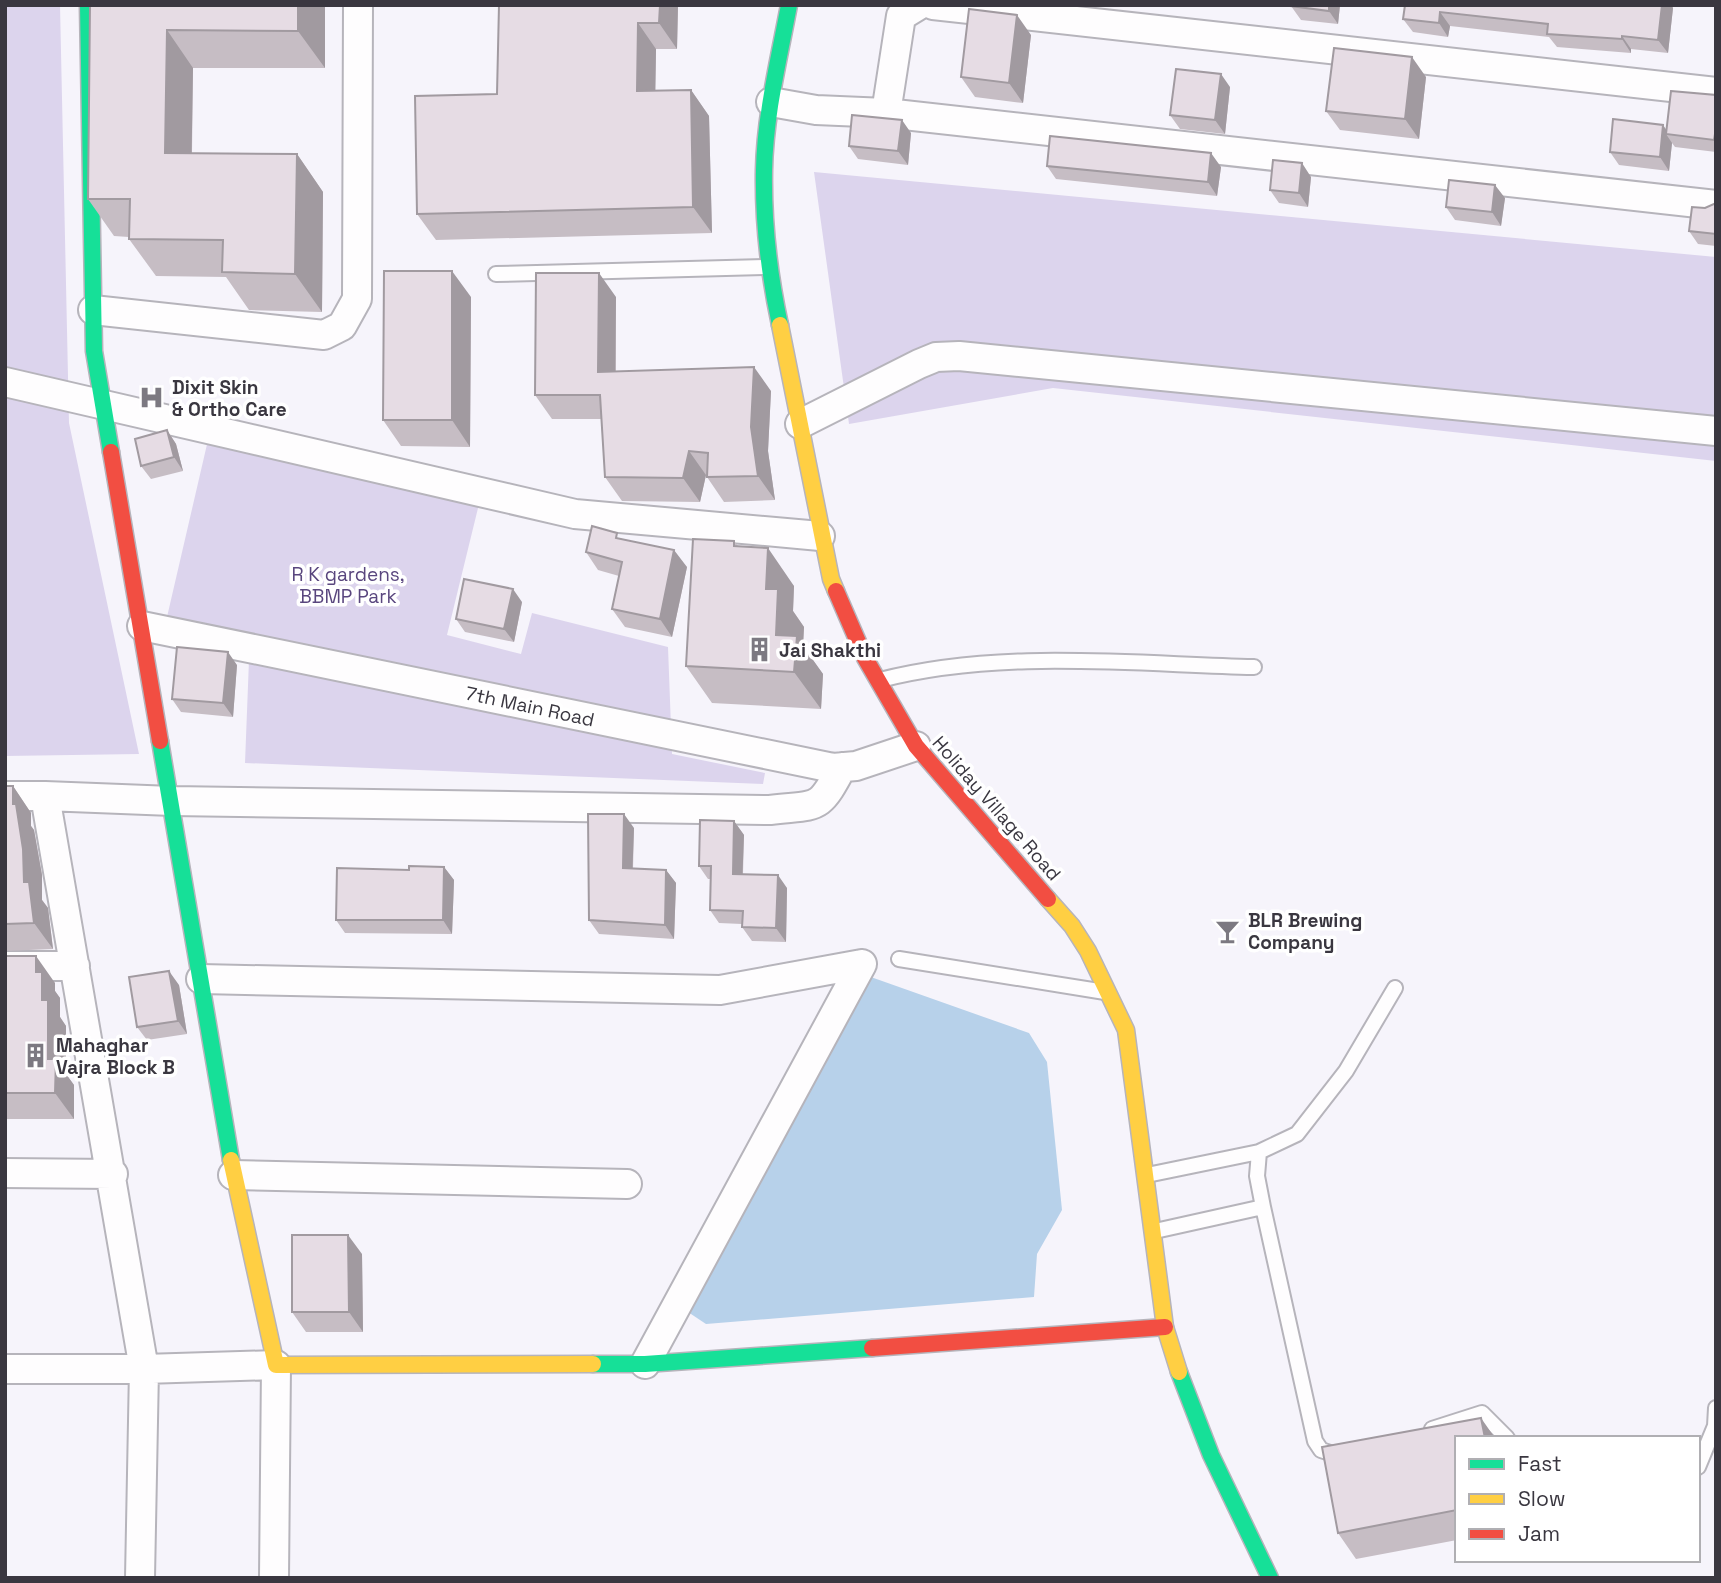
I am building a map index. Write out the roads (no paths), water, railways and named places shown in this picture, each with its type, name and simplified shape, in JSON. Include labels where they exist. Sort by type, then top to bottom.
[{"type":"street","points":[[88,5],[94,351],[233,1175],[276,1365],[274,1578]]},
{"type":"street","points":[[93,310],[324,335],[342,326],[357,299],[358,5]]},
{"type":"street","name":"Holiday Village Road","points":[[789,5],[771,102],[764,169],[768,267],[820,536],[831,579],[878,680],[916,746],[1072,926],[1093,957],[1111,993],[1126,1030],[1165,1327],[1174,1364],[1202,1440],[1260,1574]]},
{"type":"street","points":[[886,113],[901,16],[919,5]]},
{"type":"street","points":[[933,5],[1716,92]]},
{"type":"street","points":[[771,102],[816,110],[886,113],[1716,205]]},
{"type":"street","points":[[800,424],[919,364],[936,357],[959,356],[1716,431]]},
{"type":"street","points":[[5,382],[575,514],[820,536]]},
{"type":"street","name":"7th Main Road","points":[[142,626],[833,768],[856,766],[916,746]]},
{"type":"street","points":[[5,796],[770,810],[815,805],[825,799],[842,767]]},
{"type":"street","points":[[46,796],[113,1174],[144,1369],[140,1578]]},
{"type":"street","points":[[201,979],[720,990],[862,964],[645,1364]]},
{"type":"street","points":[[5,967],[75,966]]},
{"type":"street","points":[[5,1173],[113,1174]]},
{"type":"street","points":[[233,1175],[627,1184]]},
{"type":"street","points":[[5,1369],[645,1364],[1165,1327]]},
{"type":"lane","points":[[496,274],[768,267]]},
{"type":"lane","points":[[878,680],[917,670],[1041,661],[1254,667]]},
{"type":"lane","points":[[899,959],[1111,993]]},
{"type":"lane","points":[[1145,1175],[1259,1152],[1297,1134],[1346,1072],[1395,988]]},
{"type":"lane","points":[[1259,1152],[1257,1177],[1315,1441],[1321,1450],[1342,1457],[1354,1453]]},
{"type":"lane","points":[[1152,1231],[1263,1207]]},
{"type":"lane","points":[[1700,1462],[1715,1426],[1716,1408]]},
{"type":"lane","points":[[1418,1433],[1482,1413],[1505,1436]]},
{"type":"water","points":[[868,976],[1029,1033],[1047,1062],[1062,1210],[1037,1254],[1034,1297],[706,1324],[682,1308]]},
{"type":"place","name":"Dixit Skin & Ortho Care","points":[[152,398]]},
{"type":"place","name":"Jai Shakthi","points":[[759,650]]},
{"type":"place","name":"BLR Brewing Company","points":[[1228,931]]},
{"type":"place","name":"Mahaghar Vajra Block B","points":[[36,1056]]},
{"type":"park label","name":"R K gardens, BBMP Park","points":[[348,585]]}]
